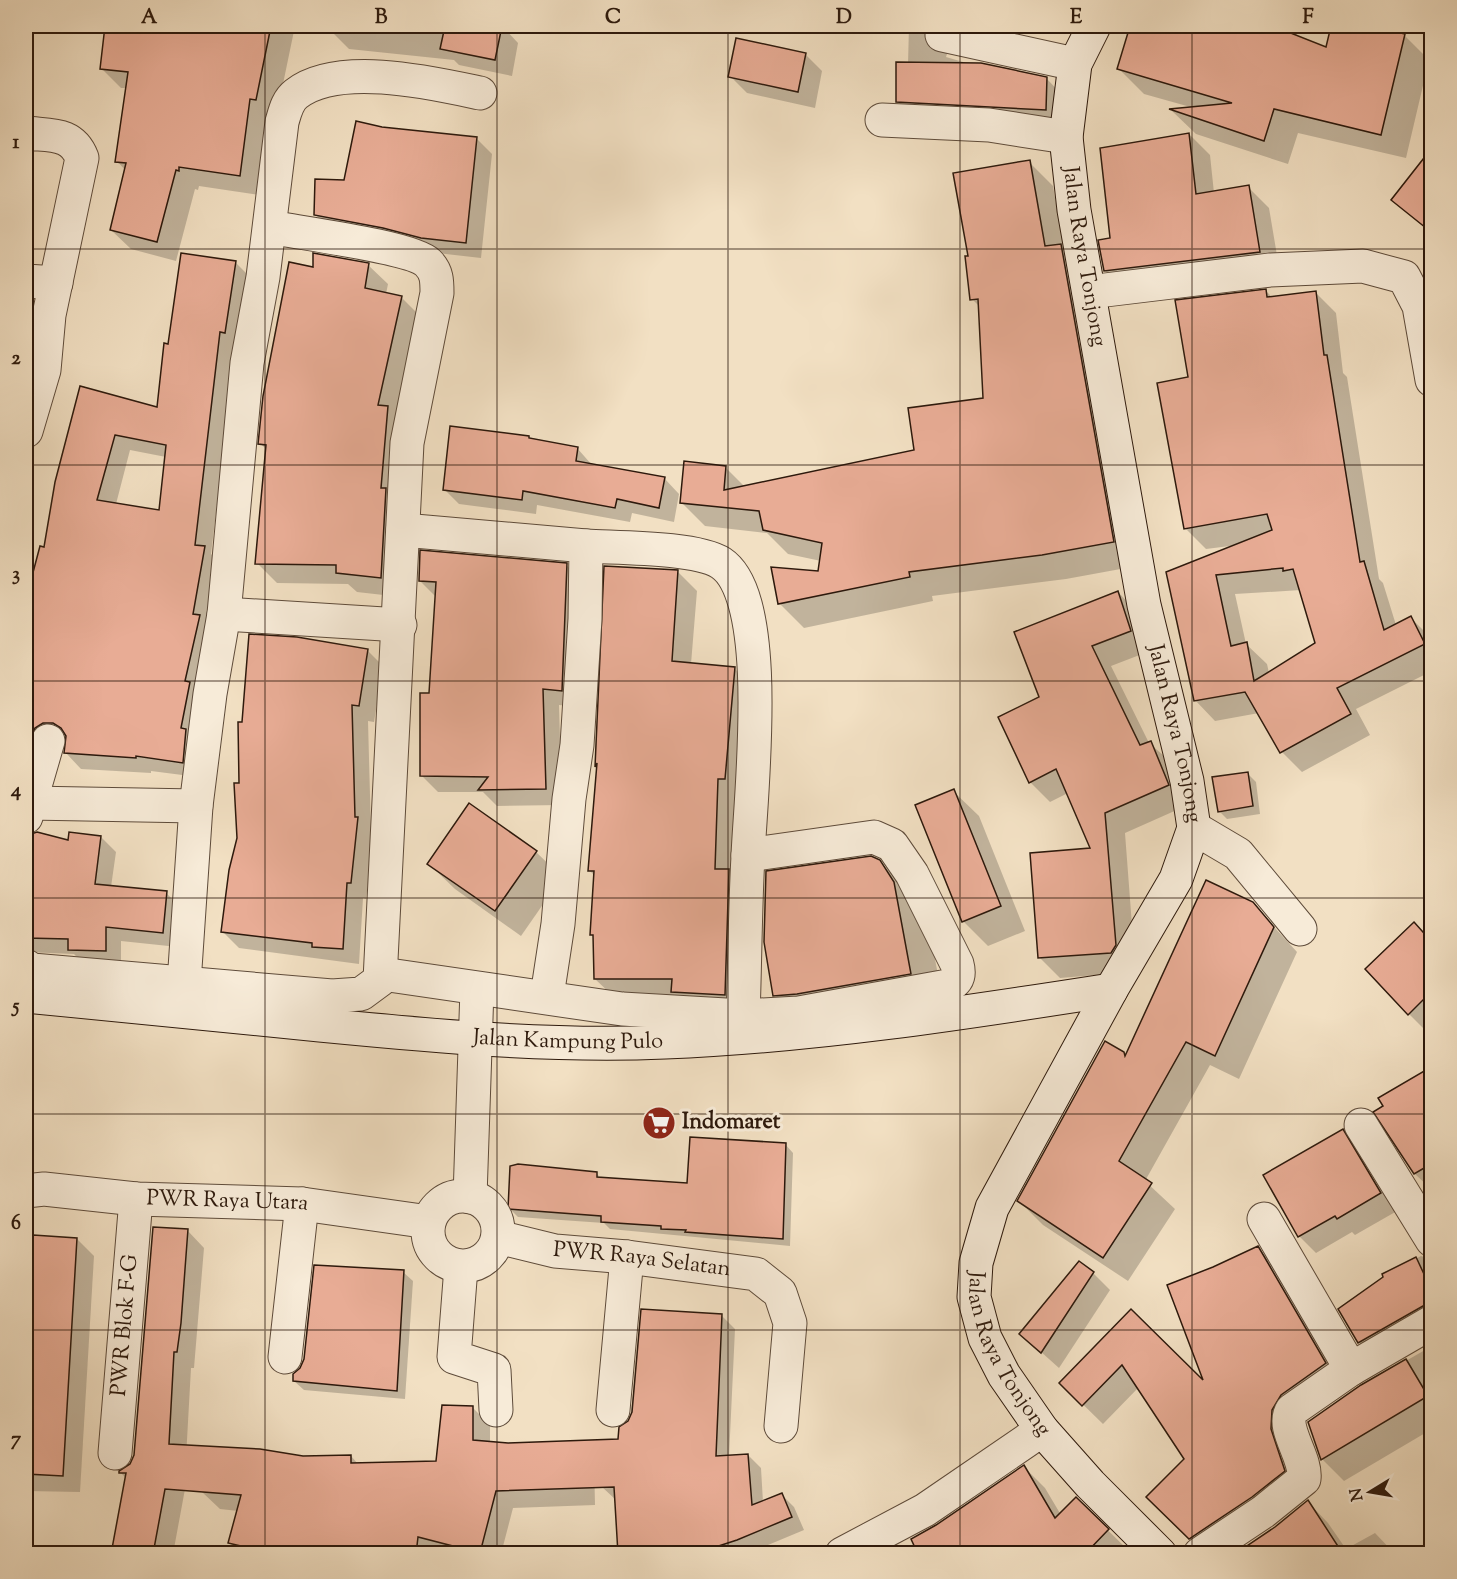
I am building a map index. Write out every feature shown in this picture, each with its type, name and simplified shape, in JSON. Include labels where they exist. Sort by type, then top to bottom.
[{"type":"street","name":"Jalan Raya Tonjong","points":[[1094,26],[1075,64],[1066,137],[1074,210],[1144,605],[1187,781],[1194,828],[1176,879],[1111,990],[992,1208],[976,1263],[974,1297],[985,1338],[1004,1376],[1042,1430],[1090,1484],[1160,1554]]},
{"type":"street","points":[[942,35],[1075,64]]},
{"type":"street","points":[[184,983],[196,806],[210,694],[224,614],[247,363],[270,227],[282,122],[289,102],[296,94],[312,86],[338,79],[376,76],[480,93]]},
{"type":"street","points":[[882,120],[989,125],[1066,137]]},
{"type":"street","points":[[26,133],[69,139],[78,147],[82,158],[41,282],[37,313],[44,370],[26,431]]},
{"type":"street","points":[[26,966],[32,970],[332,996],[361,994],[372,989],[382,974],[407,443],[437,292],[437,275],[427,261],[404,250],[270,227]]},
{"type":"street","points":[[1089,292],[1270,270],[1363,266],[1404,277],[1419,306],[1431,380]]},
{"type":"street","points":[[402,530],[691,554],[721,564],[736,583],[749,626],[756,691],[743,1016]]},
{"type":"street","points":[[547,996],[558,924],[569,799],[578,745],[585,620],[586,546]]},
{"type":"street","points":[[224,614],[400,625]]},
{"type":"street","points":[[48,741],[27,810],[196,806]]},
{"type":"street","points":[[1194,828],[1238,854],[1300,929]]},
{"type":"street","points":[[382,974],[477,989],[547,996],[622,1009],[743,1016],[799,1013],[948,986],[956,982],[959,973],[912,874],[892,845],[874,837],[748,855]]},
{"type":"street","points":[[470,1197],[477,989]]},
{"type":"street","name":"Jalan Kampung Pulo","points":[[26,996],[475,1038],[570,1042],[664,1042],[788,1034],[965,1012],[1111,990]]},
{"type":"street","points":[[1361,1125],[1431,1240]]},
{"type":"street","name":"PWR Raya Utara","points":[[26,1191],[44,1189],[136,1199],[302,1204],[429,1222]]},
{"type":"street","points":[[456,1197],[470,1197],[482,1201],[492,1211],[497,1223],[498,1237],[492,1253],[477,1264],[461,1267],[444,1261],[436,1253],[428,1233],[429,1222],[435,1210],[444,1202],[456,1197]]},
{"type":"street","name":"PWR Blok F-G","points":[[115,1453],[136,1199]]},
{"type":"street","points":[[285,1357],[302,1204]]},
{"type":"street","points":[[1264,1219],[1352,1369]]},
{"type":"street","name":"PWR Raya Selatan","points":[[498,1237],[555,1251],[627,1257],[756,1274],[780,1293],[790,1323],[781,1426]]},
{"type":"street","points":[[613,1410],[627,1257]]},
{"type":"street","points":[[461,1267],[454,1357],[494,1370],[496,1410]]},
{"type":"street","points":[[1200,1554],[1263,1512],[1304,1479],[1305,1470],[1288,1426],[1288,1415],[1301,1403],[1352,1369],[1431,1322]]},
{"type":"street","points":[[842,1554],[925,1510],[1042,1430]]},
{"type":"building","points":[[105,26],[244,26],[270,31],[256,100],[250,99],[240,176],[179,167],[179,171],[176,170],[157,242],[110,230],[126,163],[115,162],[128,72],[100,69]]},
{"type":"building","points":[[445,26],[502,26],[495,60],[440,49]]},
{"type":"building","points":[[1130,26],[1273,26],[1326,47],[1331,26],[1371,26],[1405,34],[1381,135],[1274,109],[1264,141],[1169,109],[1232,103],[1117,69]]},
{"type":"building","points":[[736,38],[806,53],[798,92],[728,77]]},
{"type":"building","points":[[896,62],[981,63],[1047,77],[1046,110],[896,102]]},
{"type":"building","points":[[356,121],[382,127],[477,137],[466,243],[421,238],[314,215],[315,179],[344,180]]},
{"type":"building","points":[[1189,133],[1196,194],[1249,185],[1260,252],[1104,271],[1098,240],[1110,238],[1100,148]]},
{"type":"building","points":[[1431,149],[1431,232],[1391,200]]},
{"type":"building","points":[[1030,160],[1045,246],[1061,244],[1114,542],[1042,555],[909,572],[910,577],[778,604],[771,567],[818,571],[822,543],[763,530],[759,511],[680,503],[684,461],[726,466],[724,490],[914,450],[908,408],[983,398],[978,299],[970,300],[965,256],[968,256],[953,173]]},
{"type":"building","points":[[181,253],[236,261],[225,333],[220,332],[195,545],[205,546],[193,614],[200,615],[185,681],[190,682],[181,728],[186,729],[183,763],[136,756],[136,758],[64,753],[66,736],[61,728],[53,723],[43,723],[35,728],[26,751],[26,599],[40,546],[44,547],[55,482],[80,386],[157,407],[164,343],[168,344]],"holes":[[[115,435],[166,445],[159,510],[97,500]]]},
{"type":"building","points":[[313,253],[369,263],[365,288],[402,296],[378,405],[388,406],[381,488],[386,488],[381,578],[336,573],[336,565],[255,564],[266,445],[258,444],[263,396],[289,262],[313,267]]},
{"type":"building","points":[[1266,289],[1267,297],[1316,291],[1324,355],[1327,355],[1360,562],[1364,561],[1384,630],[1411,616],[1425,644],[1337,688],[1351,714],[1280,753],[1245,692],[1194,701],[1166,572],[1272,530],[1267,514],[1184,529],[1157,383],[1188,377],[1175,300]],"holes":[[[1283,568],[1283,571],[1293,569],[1315,643],[1254,681],[1247,642],[1231,646],[1216,575]]]},
{"type":"building","points":[[450,426],[529,436],[529,438],[578,447],[576,461],[665,477],[659,508],[617,499],[615,508],[523,491],[522,500],[443,490]]},
{"type":"building","points":[[420,550],[567,563],[562,691],[543,689],[546,789],[478,790],[488,777],[420,776],[420,693],[429,693],[436,582],[419,581]]},
{"type":"building","points":[[604,566],[678,570],[672,661],[735,667],[725,779],[718,779],[715,869],[729,869],[725,995],[671,992],[672,979],[594,979],[593,935],[590,935],[594,871],[588,871],[597,763],[595,767]]},
{"type":"building","points":[[1118,591],[1131,631],[1092,646],[1140,745],[1151,741],[1169,785],[1105,813],[1116,945],[1111,953],[1038,958],[1030,853],[1090,848],[1056,769],[1029,783],[998,717],[1039,697],[1014,632]]},
{"type":"building","points":[[249,634],[297,637],[368,649],[359,706],[352,705],[355,817],[358,817],[351,883],[347,883],[343,949],[312,947],[312,943],[221,932],[229,870],[237,838],[234,783],[239,783],[238,722],[242,722]]},
{"type":"building","points":[[1248,772],[1253,806],[1218,812],[1212,777]]},
{"type":"building","points":[[954,789],[1001,906],[962,922],[915,805]]},
{"type":"building","points":[[469,803],[537,851],[495,911],[427,864]]},
{"type":"building","points":[[37,832],[68,840],[69,832],[101,836],[95,884],[167,891],[163,933],[106,927],[106,951],[68,950],[68,939],[26,938],[26,845],[28,835]]},
{"type":"building","points":[[871,856],[880,860],[894,882],[911,974],[797,994],[773,996],[764,942],[766,871]]},
{"type":"building","points":[[1206,880],[1253,902],[1274,927],[1215,1056],[1186,1042],[1119,1161],[1152,1183],[1103,1258],[1017,1201],[1105,1041],[1124,1052],[1125,1056]]},
{"type":"building","points":[[1414,922],[1431,941],[1431,992],[1408,1015],[1365,969]]},
{"type":"building","points":[[1431,1067],[1431,1164],[1414,1174],[1373,1112],[1383,1106],[1378,1098]]},
{"type":"building","points":[[1343,1129],[1381,1193],[1337,1219],[1335,1216],[1298,1237],[1263,1175]]},
{"type":"building","points":[[690,1137],[786,1143],[783,1239],[685,1232],[686,1230],[661,1229],[661,1226],[601,1222],[601,1216],[508,1209],[510,1166],[518,1164],[597,1172],[597,1177],[687,1183]]},
{"type":"building","points":[[153,1227],[188,1229],[181,1323],[177,1352],[174,1352],[169,1444],[260,1449],[303,1456],[351,1455],[351,1463],[436,1461],[442,1405],[473,1406],[473,1440],[508,1443],[618,1439],[619,1427],[628,1421],[632,1412],[641,1309],[722,1314],[716,1456],[748,1454],[752,1505],[782,1493],[792,1517],[737,1540],[694,1554],[618,1554],[614,1487],[496,1491],[480,1553],[418,1537],[416,1554],[275,1554],[228,1543],[241,1495],[165,1489],[153,1554],[111,1554],[126,1473],[119,1473],[119,1471],[130,1464],[134,1455]]},
{"type":"building","points":[[33,1235],[77,1238],[63,1476],[26,1474],[26,1348]]},
{"type":"building","points":[[1258,1246],[1326,1363],[1281,1395],[1272,1410],[1271,1429],[1285,1471],[1252,1497],[1189,1539],[1146,1497],[1184,1459],[1122,1365],[1082,1406],[1059,1383],[1131,1309],[1203,1380],[1167,1285]]},
{"type":"building","points":[[1416,1257],[1431,1289],[1431,1303],[1358,1343],[1338,1309],[1383,1277],[1382,1274]]},
{"type":"building","points":[[1079,1261],[1094,1272],[1041,1353],[1019,1334]]},
{"type":"building","points":[[314,1265],[404,1270],[397,1391],[293,1381],[293,1374],[300,1368],[304,1359]]},
{"type":"building","points":[[1406,1359],[1428,1396],[1321,1460],[1308,1422],[1361,1385]]},
{"type":"building","points":[[1024,1465],[1055,1518],[1076,1497],[1109,1529],[1085,1554],[918,1554],[911,1539],[936,1525]]},
{"type":"building","points":[[1308,1500],[1343,1554],[1235,1554],[1275,1527]]},
{"type":"place","name":"Indomaret","points":[[659,1123]]}]
